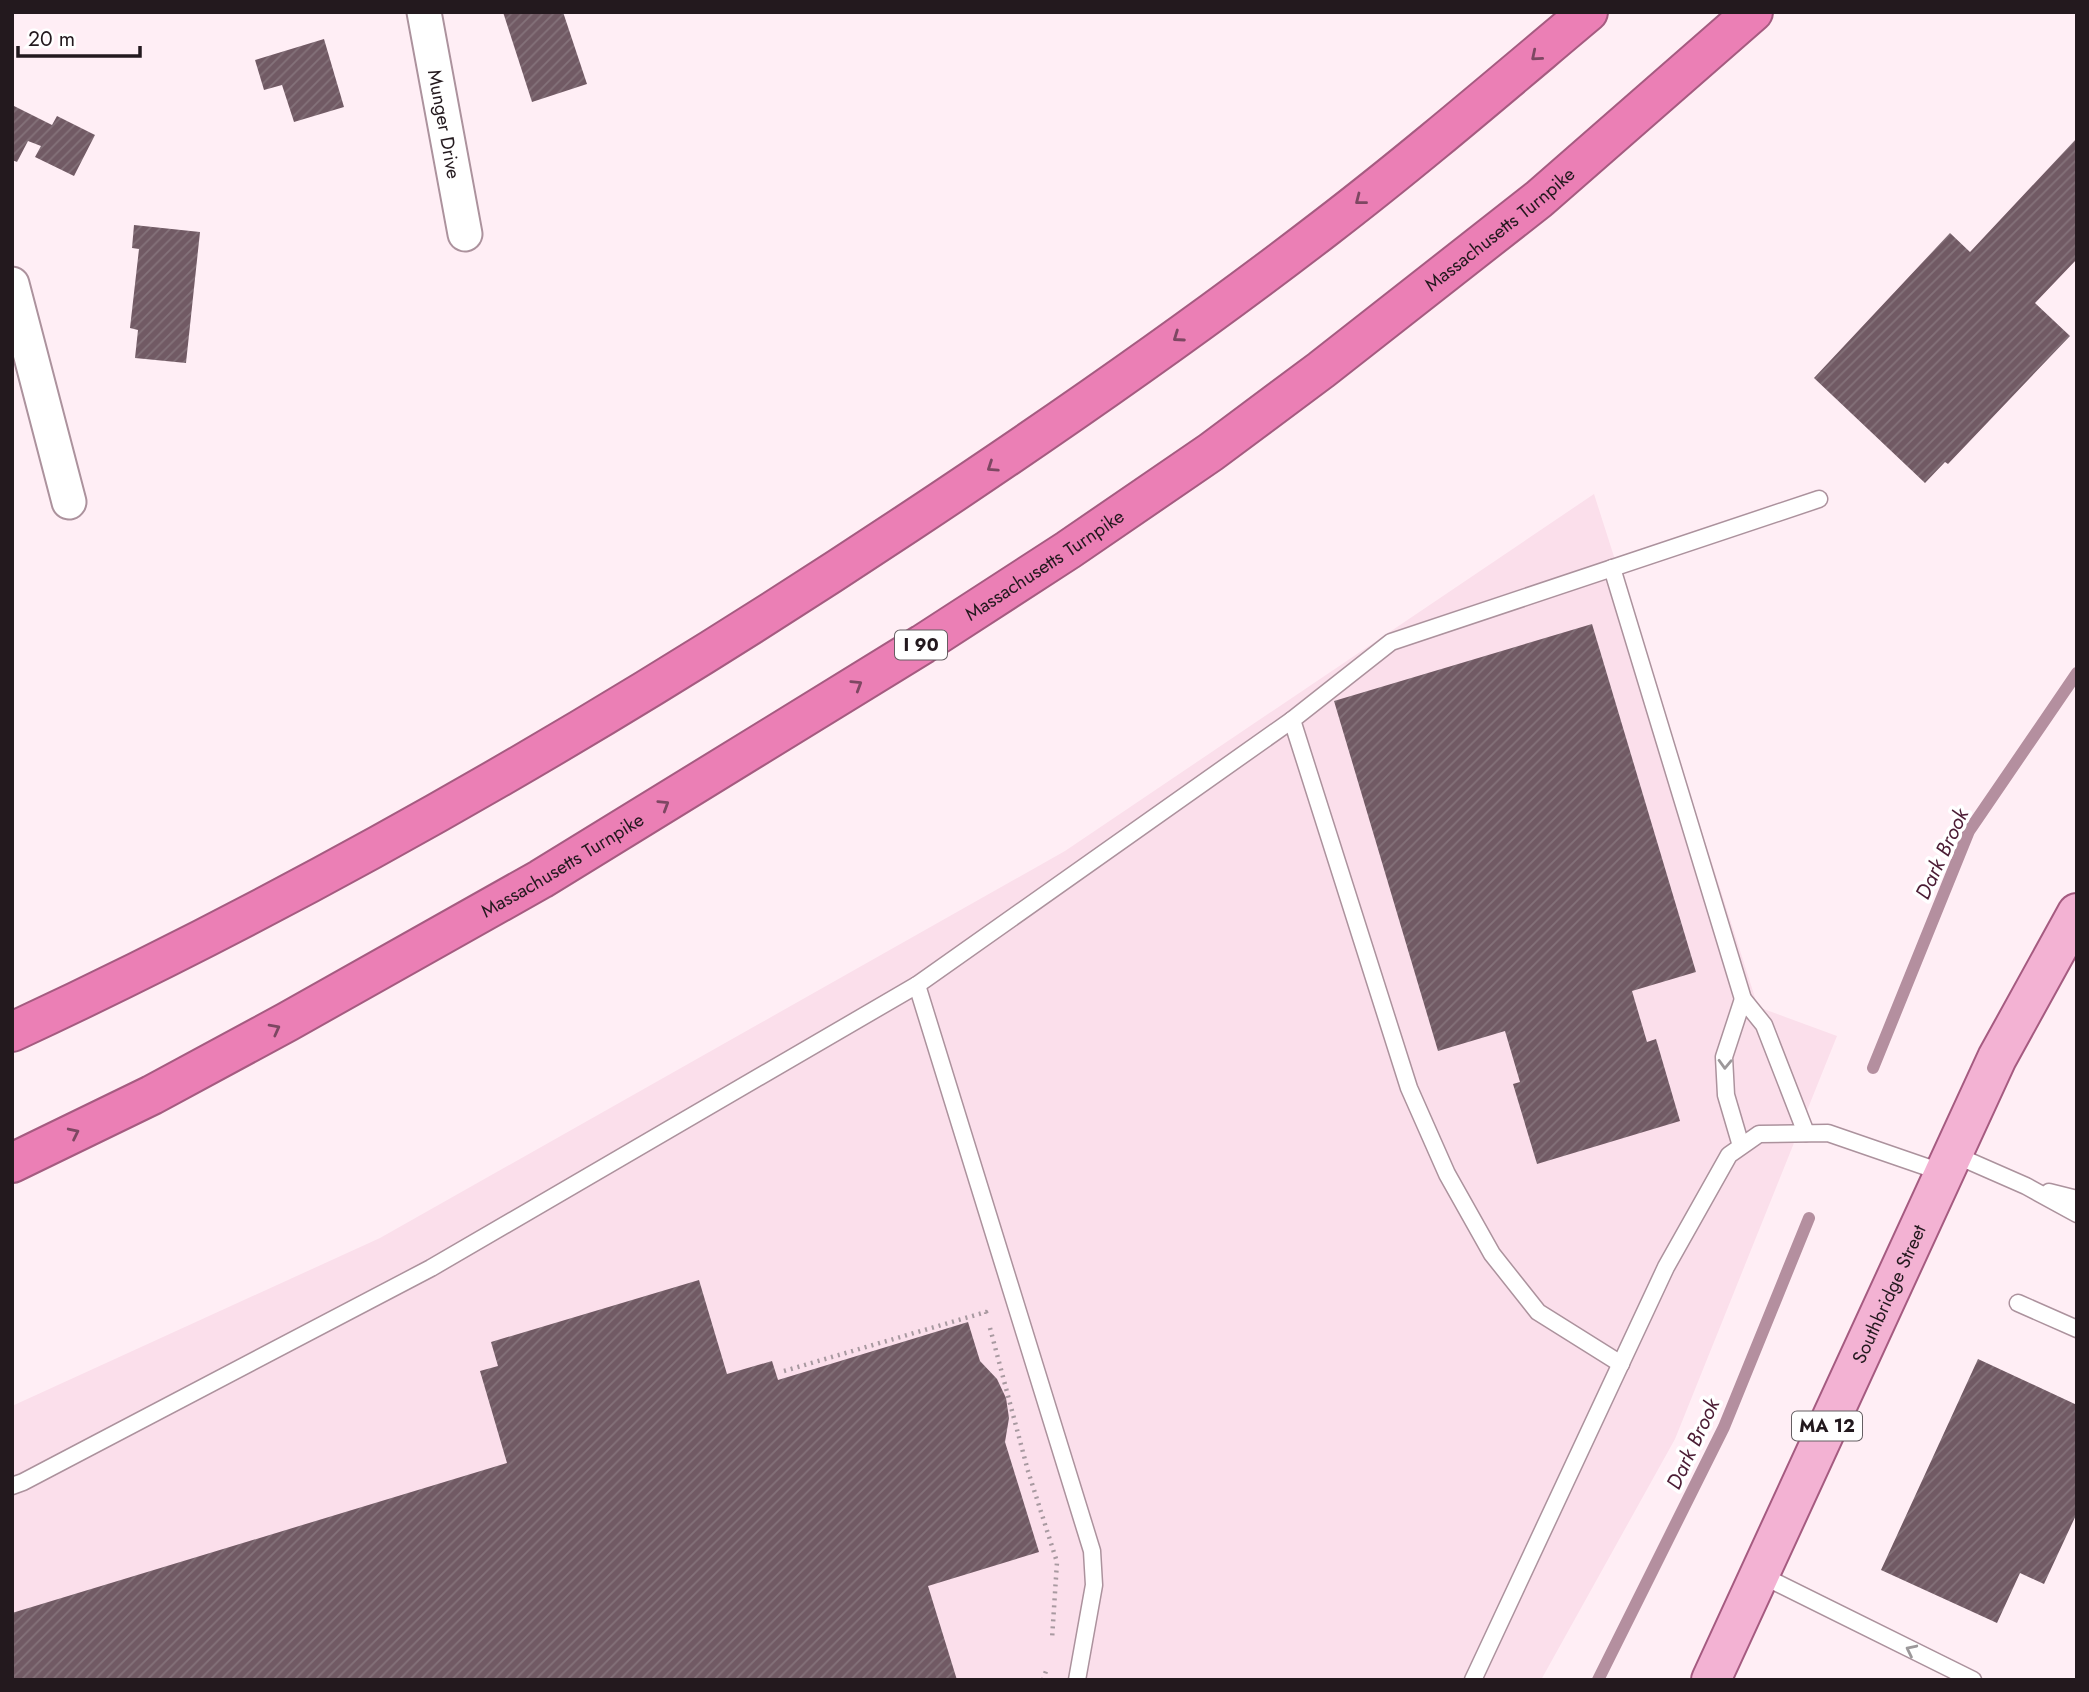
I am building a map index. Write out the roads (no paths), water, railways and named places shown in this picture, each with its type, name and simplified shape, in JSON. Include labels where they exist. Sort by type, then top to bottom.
[{"type":"highway","points":[[12,1032],[198,941],[345,863],[592,724],[741,633],[977,477],[1212,313],[1436,140],[1588,12]]},
{"type":"highway","name":"Massachusetts Turnpike","points":[[12,1163],[177,1082],[541,879],[923,644],[1068,550],[1211,452],[1518,216],[1753,12]]},
{"type":"main road","name":"Southbridge Street","points":[[1711,1680],[1997,1058],[2077,913]]},
{"type":"street","name":"Munger Drive","points":[[424,12],[465,234]]},
{"type":"street","points":[[12,284],[69,502]]},
{"type":"lane","points":[[12,1486],[431,1268],[917,985],[1292,720],[1391,642],[1819,499]]},
{"type":"lane","points":[[1612,568],[1743,999],[1764,1025],[1806,1133]]},
{"type":"lane","points":[[1292,720],[1409,1088],[1447,1174],[1492,1254],[1538,1312],[1621,1364]]},
{"type":"lane","points":[[917,985],[1092,1551],[1094,1585],[1077,1680]]},
{"type":"lane","points":[[1741,1146],[1726,1095],[1724,1056],[1743,999]]},
{"type":"lane","points":[[1474,1680],[1666,1267],[1729,1155],[1759,1134],[1828,1133],[2077,1199]]},
{"type":"lane","points":[[2026,1186],[2077,1214]]},
{"type":"lane","points":[[2018,1303],[2077,1329]]},
{"type":"lane","points":[[1759,1574],[1973,1680]]},
{"type":"waterway","name":"Dark Brook","points":[[1873,1068],[1969,831],[2077,673]]},
{"type":"waterway","name":"Dark Brook","points":[[1598,1680],[1724,1427],[1809,1218]]}]
